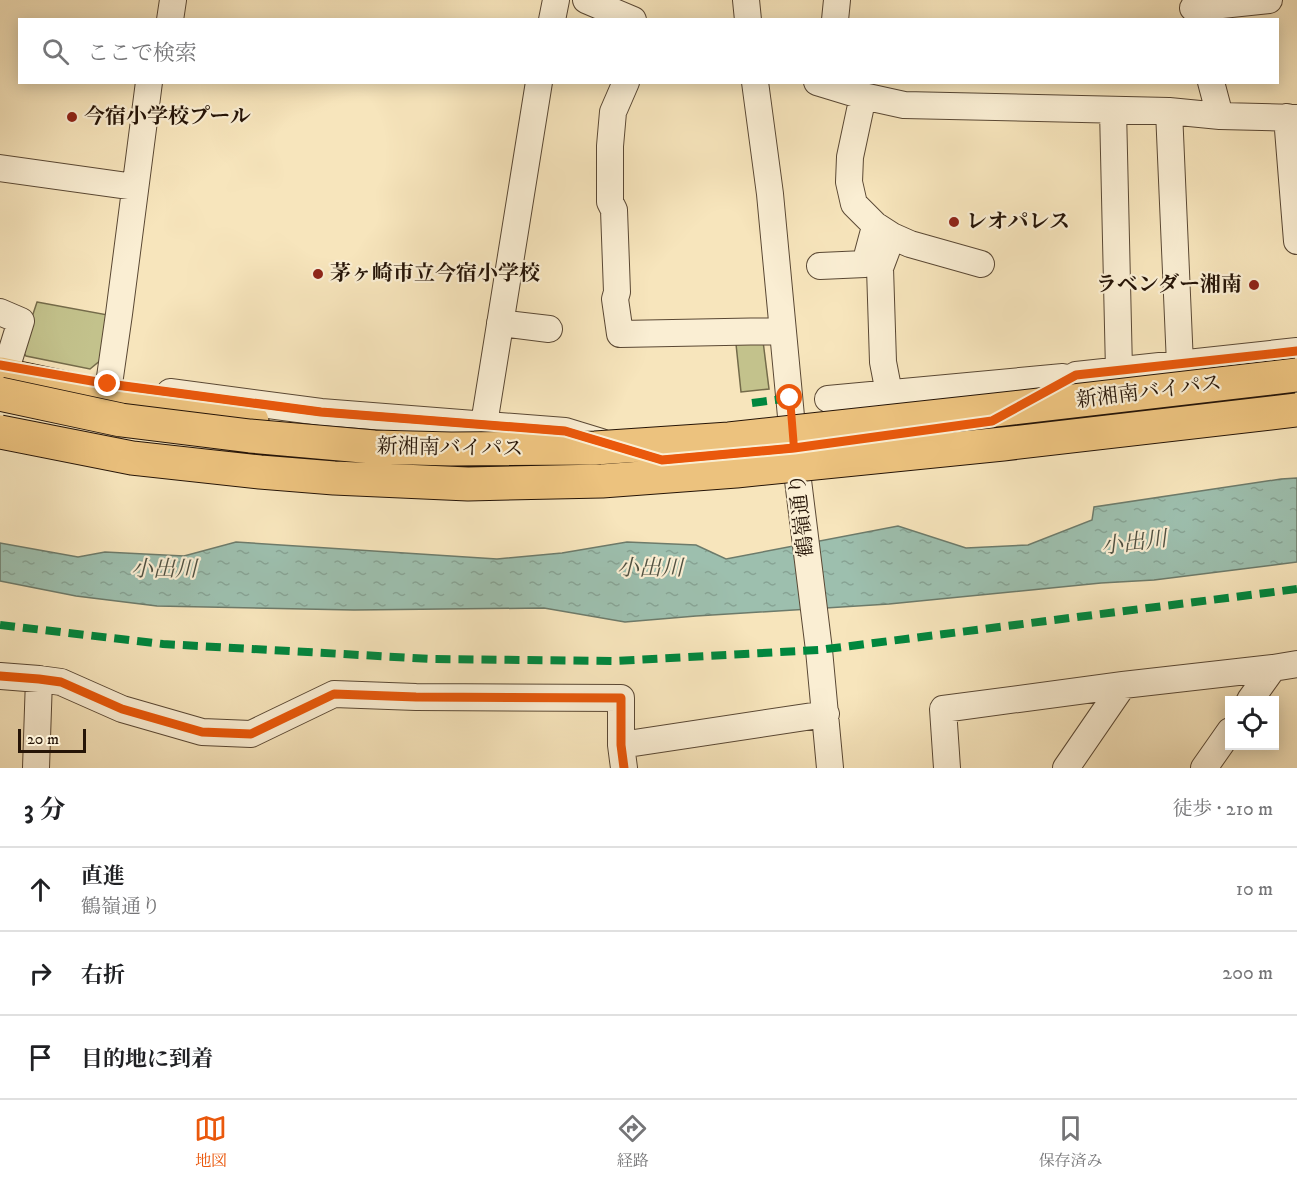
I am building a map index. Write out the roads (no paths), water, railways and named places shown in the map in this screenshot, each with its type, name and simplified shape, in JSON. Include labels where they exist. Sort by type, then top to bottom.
[{"type":"highway","name":"新湘南バイパス","points":[[2,375],[121,420],[250,436],[374,447],[451,449],[595,448],[729,439],[1297,375]]},
{"type":"highway","name":"新湘南バイパス","points":[[0,432],[132,458],[334,478],[468,484],[602,481],[736,471],[1003,444],[1297,410]]},
{"type":"highway","points":[[0,443],[132,458]]},
{"type":"street","points":[[170,18],[173,0]]},
{"type":"street","points":[[552,18],[556,0]]},
{"type":"street","points":[[586,0],[628,18]]},
{"type":"street","points":[[746,0],[748,18]]},
{"type":"street","points":[[835,18],[837,0]]},
{"type":"street","points":[[1194,9],[1269,0]]},
{"type":"street","points":[[108,384],[149,84]]},
{"type":"street","points":[[484,424],[539,84]]},
{"type":"street","points":[[624,84],[612,112],[610,146],[610,202],[614,210],[617,292],[615,299],[620,334],[783,331]]},
{"type":"street","name":"鶴嶺通り","points":[[754,84],[770,194],[799,496],[826,714],[830,768]]},
{"type":"street","points":[[827,84],[862,96],[904,105],[1169,111],[1220,116],[1292,118],[1297,241]]},
{"type":"street","points":[[1212,84],[1220,116]]},
{"type":"street","points":[[862,96],[849,157],[849,182],[854,204],[884,231],[910,244],[981,264]]},
{"type":"street","points":[[1113,110],[1119,370]]},
{"type":"street","points":[[1169,111],[1180,364]]},
{"type":"street","points":[[0,168],[135,187]]},
{"type":"street","points":[[820,266],[865,264],[884,231]]},
{"type":"street","points":[[884,231],[880,268],[883,362],[889,393]]},
{"type":"street","points":[[0,312],[21,321],[2,375],[108,384],[321,412],[565,431],[662,460],[794,448],[992,421],[1076,375]]},
{"type":"street","points":[[500,323],[549,329]]},
{"type":"street","points":[[828,399],[1297,351]]},
{"type":"street","points":[[947,768],[943,709],[1285,666]]},
{"type":"street","points":[[1254,696],[1285,666]]},
{"type":"street","points":[[0,676],[61,682],[122,710],[202,732],[251,734],[334,694],[416,697],[621,698],[622,757],[826,714]]},
{"type":"street","points":[[36,768],[39,679]]},
{"type":"street","points":[[1066,768],[1123,685]]},
{"type":"street","points":[[1204,768],[1225,738]]},
{"type":"water","name":"小出川","points":[[1297,478],[1297,562],[1154,580],[889,604],[625,622],[544,608],[354,610],[157,606],[76,596],[0,581],[0,543],[78,557],[105,552],[184,556],[236,542],[497,559],[562,553],[627,542],[696,545],[726,559],[898,526],[966,548],[1028,545],[1092,520],[1094,507]]},
{"type":"place","name":"今宿小学校プール","points":[[72,117]]},
{"type":"place","name":"レオパレス","points":[[954,222]]},
{"type":"place","name":"茅ヶ崎市立今宿小学校","points":[[318,274]]},
{"type":"place","name":"ラベンダー湘南","points":[[1254,285]]}]
